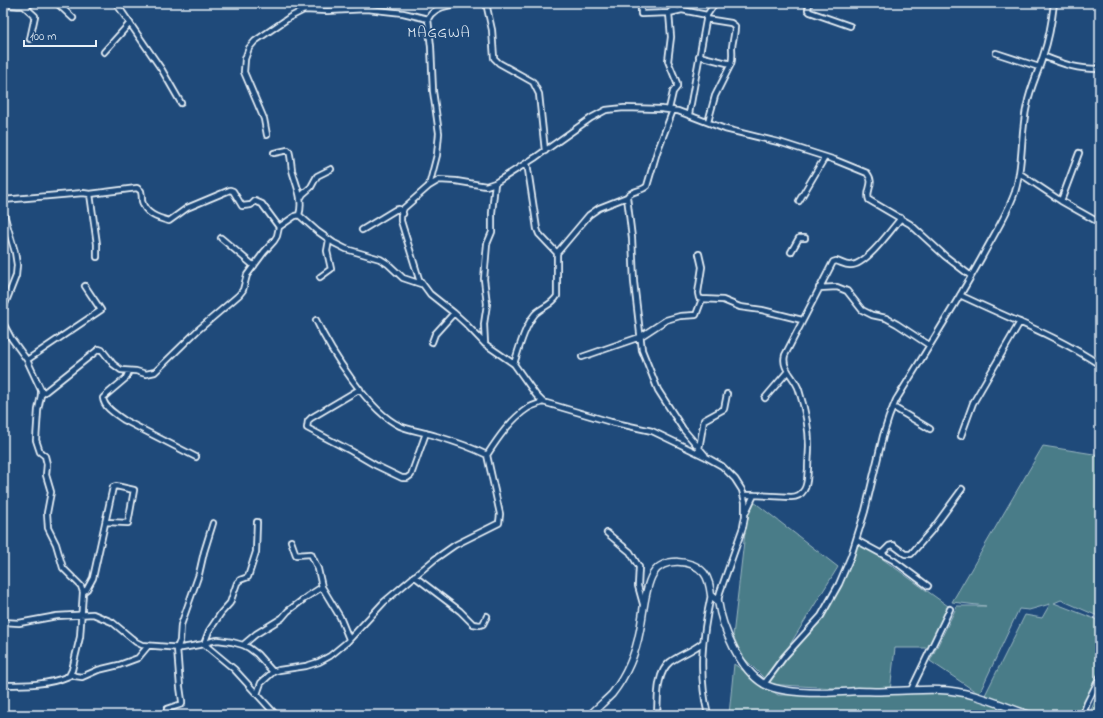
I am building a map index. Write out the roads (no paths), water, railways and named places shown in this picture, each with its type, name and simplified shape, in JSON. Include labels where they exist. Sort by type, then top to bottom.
[{"type":"street","points":[[3,6],[24,6],[32,3]]},
{"type":"street","points":[[57,3],[73,18]]},
{"type":"street","points":[[116,3],[162,70],[181,103]]},
{"type":"street","points":[[290,3],[304,10]]},
{"type":"street","points":[[486,3],[492,30],[494,58],[499,63],[533,82],[539,94],[545,151]]},
{"type":"street","points":[[429,186],[437,154],[439,133],[433,91],[428,18],[431,13],[439,8],[453,5],[490,3]]},
{"type":"street","points":[[641,3],[641,14],[669,13],[682,10],[731,22],[735,26],[732,49],[733,59],[715,96],[708,122]]},
{"type":"street","points":[[669,13],[680,3]]},
{"type":"street","points":[[689,114],[710,3]]},
{"type":"street","points":[[707,15],[715,3]]},
{"type":"street","points":[[809,3],[808,10],[810,12],[850,26]]},
{"type":"street","points":[[764,684],[784,657],[821,616],[839,584],[851,556],[865,511],[893,407],[971,276],[1008,208],[1015,192],[1023,150],[1026,106],[1043,56],[1052,22],[1054,3]]},
{"type":"street","points":[[24,6],[35,16],[30,39]]},
{"type":"street","points":[[266,135],[264,119],[244,72],[245,59],[252,45],[256,41],[290,16],[304,10],[339,11],[367,9],[403,13],[428,18]]},
{"type":"street","points":[[514,364],[529,321],[536,313],[554,301],[557,296],[557,253],[590,215],[599,208],[627,196],[631,192],[643,190],[647,186],[671,110],[673,92],[677,87],[677,83],[668,61],[671,37],[669,13]]},
{"type":"street","points":[[104,52],[130,23]]},
{"type":"street","points":[[996,53],[1039,67]]},
{"type":"street","points":[[700,56],[731,64]]},
{"type":"street","points":[[1043,56],[1078,68],[1100,69]]},
{"type":"street","points":[[745,516],[742,490],[730,473],[722,466],[652,431],[604,420],[543,402],[536,395],[514,364],[484,344],[465,323],[430,294],[421,284],[416,272],[402,221],[401,216],[404,208],[429,186],[439,180],[486,186],[495,183],[545,151],[584,122],[606,110],[624,108],[671,110],[689,114],[743,134],[782,143],[854,166],[868,173],[872,181],[868,195],[869,200],[901,218],[916,229],[945,256],[971,276]]},
{"type":"street","points":[[42,394],[99,349],[103,351],[119,370],[136,371],[146,374],[155,372],[198,330],[241,292],[247,275],[274,241],[279,227],[295,216],[299,215],[302,208],[289,151],[274,153]]},
{"type":"street","points":[[1061,201],[1079,153]]},
{"type":"street","points":[[798,201],[825,157]]},
{"type":"street","points":[[527,163],[537,229],[539,234],[557,253]]},
{"type":"street","points":[[300,199],[311,187],[317,176],[332,169]]},
{"type":"street","points":[[1019,173],[1061,201],[1100,223]]},
{"type":"street","points":[[484,344],[484,324],[487,304],[484,279],[487,244],[492,232],[492,212],[495,183]]},
{"type":"street","points":[[3,200],[90,194],[137,188],[142,191],[142,201],[146,209],[152,215],[169,221],[187,208],[230,190],[234,191],[242,206],[251,205],[255,201],[262,204],[279,227]]},
{"type":"street","points":[[90,194],[97,244],[97,257]]},
{"type":"street","points":[[627,196],[633,252],[634,282],[642,350],[647,366],[658,390],[683,429],[706,457]]},
{"type":"street","points":[[362,230],[395,210],[399,209],[403,214]]},
{"type":"street","points":[[3,211],[5,226],[15,252],[16,271],[3,312]]},
{"type":"street","points":[[299,215],[329,240],[346,249],[384,261],[403,278],[421,284]]},
{"type":"street","points":[[743,495],[754,494],[791,498],[797,497],[805,490],[807,483],[809,444],[808,433],[799,389],[796,380],[785,367],[784,360],[802,320],[833,262],[838,261],[848,266],[856,264],[874,250],[901,218]]},
{"type":"street","points":[[221,238],[254,266]]},
{"type":"street","points":[[790,252],[799,238],[805,238]]},
{"type":"street","points":[[320,276],[331,270],[327,250],[329,240]]},
{"type":"street","points":[[699,254],[702,267],[697,296],[702,299],[723,300],[740,307],[762,310],[802,320]]},
{"type":"street","points":[[27,360],[101,310],[86,286]]},
{"type":"street","points":[[819,288],[838,287],[847,291],[866,313],[892,321],[929,345]]},
{"type":"street","points":[[960,295],[1020,322],[1100,365]]},
{"type":"street","points":[[582,357],[640,336],[666,320],[680,316],[696,316],[702,299]]},
{"type":"street","points":[[432,342],[434,334],[454,313]]},
{"type":"street","points":[[316,320],[333,351],[378,410],[395,423],[409,429],[450,440],[487,455]]},
{"type":"street","points":[[961,436],[973,403],[1020,322]]},
{"type":"street","points":[[3,323],[11,338],[27,360],[39,384],[42,394],[38,410],[36,440],[40,452],[45,456],[47,464],[46,475],[50,488],[47,514],[48,528],[56,544],[63,568],[80,586],[83,592],[80,637],[71,674]]},
{"type":"street","points":[[129,371],[126,378],[104,397],[104,402],[114,413],[130,424],[196,457]]},
{"type":"street","points":[[765,398],[788,371]]},
{"type":"street","points":[[360,388],[311,418],[308,421],[307,428],[351,450],[374,465],[402,478],[407,478],[411,475],[426,433]]},
{"type":"street","points":[[700,449],[704,420],[724,409],[727,394]]},
{"type":"street","points":[[257,694],[261,683],[273,672],[306,666],[330,656],[349,639],[384,602],[444,552],[499,523],[499,508],[487,455],[498,439],[518,416],[529,408],[543,402]]},
{"type":"street","points":[[893,407],[930,429]]},
{"type":"street","points":[[83,592],[87,589],[93,578],[113,487],[116,486],[134,490],[128,523],[106,522]]},
{"type":"street","points":[[882,553],[889,546],[893,545],[905,554],[911,554],[932,530],[962,489]]},
{"type":"street","points":[[754,494],[745,516],[743,527],[718,601],[720,612],[738,656],[747,668],[764,684],[783,690],[823,693],[911,690],[966,692],[1030,715]]},
{"type":"street","points":[[204,644],[209,631],[230,603],[237,583],[248,577],[256,552],[257,522]]},
{"type":"street","points":[[166,715],[167,709],[182,704],[177,648],[180,641],[181,625],[199,574],[213,523]]},
{"type":"street","points":[[607,532],[630,552],[639,567],[638,586],[644,607]]},
{"type":"street","points":[[856,540],[882,553],[908,570],[928,586]]},
{"type":"street","points":[[291,541],[296,555],[311,554],[318,569],[322,587],[340,617],[349,639]]},
{"type":"street","points":[[590,715],[611,695],[632,660],[640,632],[650,579],[653,573],[657,568],[667,563],[681,562],[698,567],[708,580],[711,595],[702,643],[701,675],[708,715]]},
{"type":"street","points":[[414,576],[460,611],[473,624],[483,624],[487,616]]},
{"type":"street","points":[[243,645],[256,634],[282,618],[288,611],[322,587]]},
{"type":"street","points":[[711,595],[718,601]]},
{"type":"street","points":[[911,690],[950,610]]},
{"type":"street","points":[[3,622],[20,623],[57,616],[93,614],[112,622],[139,644],[148,646],[189,648],[212,640],[243,645],[257,654],[273,672]]},
{"type":"street","points":[[657,715],[660,678],[663,672],[670,663],[695,649],[702,643]]},
{"type":"street","points":[[204,644],[234,669],[276,715]]},
{"type":"street","points":[[3,685],[28,685],[52,682],[71,674],[82,677],[98,670],[119,665],[138,658],[148,646]]},
{"type":"street","points":[[1083,715],[1087,703],[1100,677]]},
{"type":"district","name":"MAGGWA","points":[[439,33]]}]
